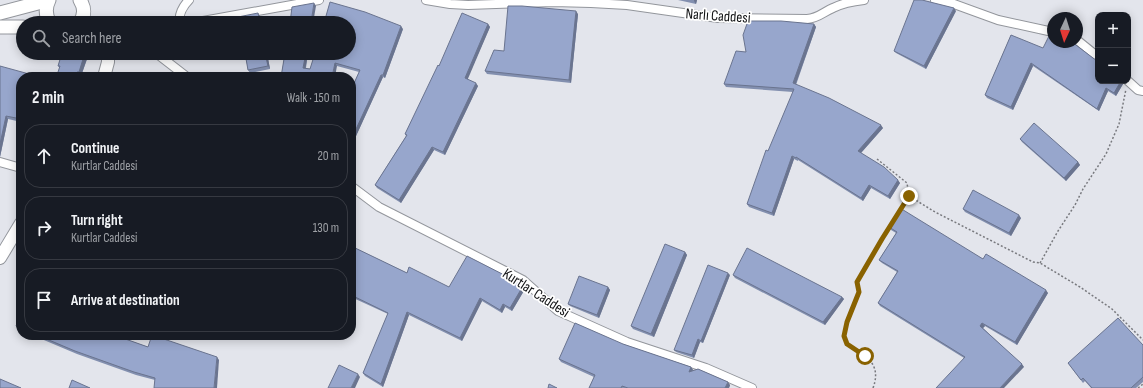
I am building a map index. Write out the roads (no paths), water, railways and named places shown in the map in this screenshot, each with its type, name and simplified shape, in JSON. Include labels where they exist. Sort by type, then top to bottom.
[{"type":"main road","points":[[0,13],[44,0]]},
{"type":"main road","points":[[47,16],[46,6],[49,0]]},
{"type":"main road","points":[[82,1],[84,9],[83,16]]},
{"type":"main road","points":[[0,27],[16,27]]},
{"type":"main road","points":[[105,72],[108,60]]},
{"type":"main road","points":[[0,258],[3,245],[16,229]]},
{"type":"street","points":[[180,16],[184,5],[189,0]]},
{"type":"street","points":[[231,16],[320,0]]},
{"type":"street","name":"Narlı Caddesi","points":[[426,0],[468,5],[553,2],[591,3],[627,5],[718,18],[807,19],[815,18],[840,5],[864,0]]},
{"type":"street","points":[[936,0],[954,4],[998,20],[1047,31]]},
{"type":"street","points":[[1083,45],[1095,55]]},
{"type":"street","points":[[165,60],[181,72]]},
{"type":"street","points":[[1127,85],[1143,91]]},
{"type":"street","points":[[0,162],[16,167]]},
{"type":"street","name":"Kurtlar Caddesi","points":[[356,190],[379,207],[523,280],[558,311],[627,342],[706,368],[752,388]]}]
